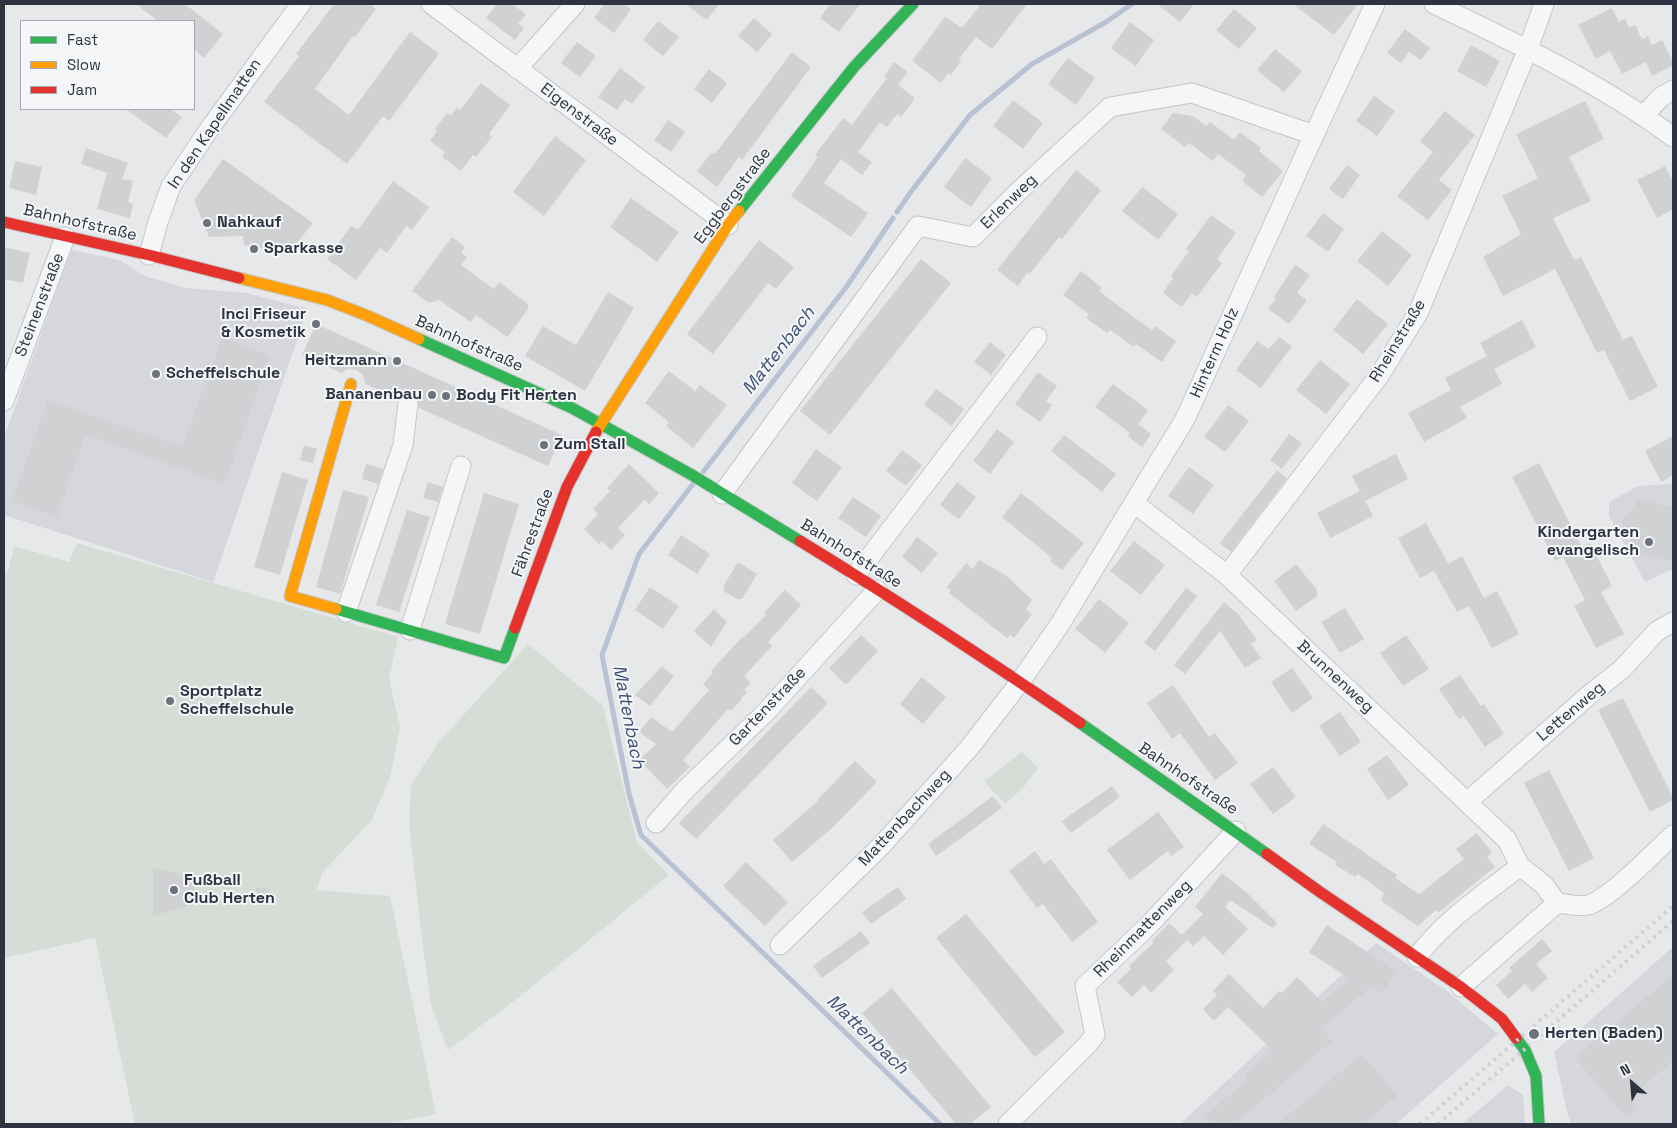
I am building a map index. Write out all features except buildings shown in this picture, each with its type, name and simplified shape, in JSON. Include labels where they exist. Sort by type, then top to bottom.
[{"type":"street","name":"In den Kapellmatten","points":[[149,255],[171,186],[226,105],[301,4]]},
{"type":"street","name":"Eigenstraße","points":[[431,4],[728,225]]},
{"type":"street","points":[[517,68],[575,4]]},
{"type":"street","name":"Eggbergstraße","points":[[600,424],[728,225],[854,67],[913,4]]},
{"type":"street","name":"Hinterm Holz","points":[[1020,682],[1060,624],[1185,419],[1375,4]]},
{"type":"street","points":[[1434,4],[1528,49],[1644,115],[1673,137]]},
{"type":"street","name":"Rheinstraße","points":[[1227,574],[1379,376],[1418,313],[1528,49],[1544,4]]},
{"type":"street","points":[[1644,115],[1661,96],[1673,90]]},
{"type":"street","name":"Erlenweg","points":[[716,491],[918,226],[973,238],[1019,191],[1110,107],[1192,93],[1314,135]]},
{"type":"street","name":"Bahnhofstraße","points":[[4,222],[65,238],[149,255],[327,300],[368,316],[572,408],[692,475],[856,575],[1020,682],[1236,831],[1320,892],[1462,987],[1502,1019],[1526,1050],[1536,1076],[1539,1124]]},
{"type":"street","name":"Steinenstraße","points":[[4,401],[65,238]]},
{"type":"street","points":[[856,575],[1037,337]]},
{"type":"street","points":[[351,384],[290,596],[410,630],[461,466]]},
{"type":"street","points":[[346,612],[402,445],[408,404]]},
{"type":"street","name":"Fährestraße","points":[[410,630],[504,658],[567,487],[600,424]]},
{"type":"street","name":"Brunnenweg","points":[[1134,502],[1227,574],[1507,840],[1520,866]]},
{"type":"street","name":"Gartenstraße","points":[[656,823],[688,788],[765,714],[878,590]]},
{"type":"street","name":"Lettenweg","points":[[1467,802],[1567,714],[1622,669],[1656,631],[1673,622]]},
{"type":"street","name":"Mattenbachweg","points":[[780,945],[882,846],[970,747],[1020,682]]},
{"type":"street","name":"Rheinmattenweg","points":[[1008,1124],[1095,1035],[1085,986],[1149,925],[1236,831]]},
{"type":"street","points":[[1417,956],[1428,942],[1447,924],[1520,866],[1544,885],[1557,903],[1575,906],[1587,905],[1603,899],[1673,834]]},
{"type":"street","points":[[1462,987],[1557,903]]},
{"type":"shaded area","name":"Scheffelschule","points":[[71,250],[120,260],[145,276],[185,288],[246,293],[308,309],[213,582],[4,515],[4,438]]},
{"type":"shaded area","name":"Kindergarten evangelisch","points":[[1673,484],[1673,569],[1645,582],[1609,516],[1609,502],[1638,486]]},
{"type":"shaded area","points":[[77,543],[398,637],[389,679],[400,727],[390,778],[371,821],[322,873],[317,890],[390,896],[436,1114],[388,1124],[135,1124],[95,938],[4,958],[4,571],[8,572],[14,546],[69,562]]},
{"type":"shaded area","points":[[528,644],[603,706],[637,842],[669,875],[518,998],[448,1050],[431,1004],[423,948],[409,825],[411,785],[438,743]]},
{"type":"shaded area","points":[[1022,752],[1038,768],[1023,788],[1005,804],[984,781]]},
{"type":"shaded area","points":[[1376,943],[1447,991],[1498,1034],[1396,1124],[1180,1124]]},
{"type":"shaded area","points":[[1673,947],[1673,1124],[1572,1124],[1568,1116],[1554,1052]]},
{"type":"shaded area","points":[[1508,1085],[1523,1095],[1525,1124],[1462,1124]]},
{"type":"waterway","name":"Mattenbach","points":[[897,212],[970,115],[1032,64],[1106,22],[1132,4]]},
{"type":"waterway","name":"Mattenbach","points":[[703,472],[847,286],[893,218]]},
{"type":"waterway","name":"Mattenbach","points":[[693,484],[639,554],[602,655],[629,794],[641,835],[940,1124]]},
{"type":"railway","points":[[1420,1124],[1673,906]]},
{"type":"railway","points":[[1438,1124],[1673,921]]},
{"type":"traffic: fast","points":[[739,211],[854,67],[913,4]]},
{"type":"traffic: fast","points":[[419,339],[572,408],[692,475],[800,541]]},
{"type":"traffic: fast","points":[[336,609],[504,658],[515,628]]},
{"type":"traffic: fast","points":[[1080,723],[1267,854]]},
{"type":"traffic: fast","points":[[1516,1038],[1525,1050],[1536,1076],[1539,1124]]},
{"type":"traffic: slow","points":[[596,432],[728,225],[739,211]]},
{"type":"traffic: slow","points":[[239,278],[327,300],[419,339]]},
{"type":"traffic: slow","points":[[336,609],[290,596],[351,384]]},
{"type":"traffic: jam","points":[[4,222],[149,255],[239,278]]},
{"type":"traffic: jam","points":[[515,628],[567,487],[596,432]]},
{"type":"traffic: jam","points":[[800,541],[941,630],[1080,723]]},
{"type":"traffic: jam","points":[[1267,854],[1461,987],[1502,1019],[1516,1038]]},
{"type":"place","name":"Nahkauf","points":[[207,223]]},
{"type":"place","name":"Sparkasse","points":[[254,249]]},
{"type":"place","name":"Inci Friseur & Kosmetik","points":[[316,324]]},
{"type":"place","name":"Heitzmann","points":[[397,361]]},
{"type":"place","name":"Scheffelschule","points":[[156,374]]},
{"type":"place","name":"Bananenbau","points":[[432,395]]},
{"type":"place","name":"Body Fit Herten","points":[[446,396]]},
{"type":"place","name":"Zum Stall","points":[[544,445]]},
{"type":"place","name":"Kindergarten evangelisch","points":[[1649,542]]},
{"type":"place","name":"Sportplatz Scheffelschule","points":[[170,701]]},
{"type":"place","name":"Fußball Club Herten","points":[[174,890]]},
{"type":"place","name":"Herten (Baden)","points":[[1534,1034]]}]
